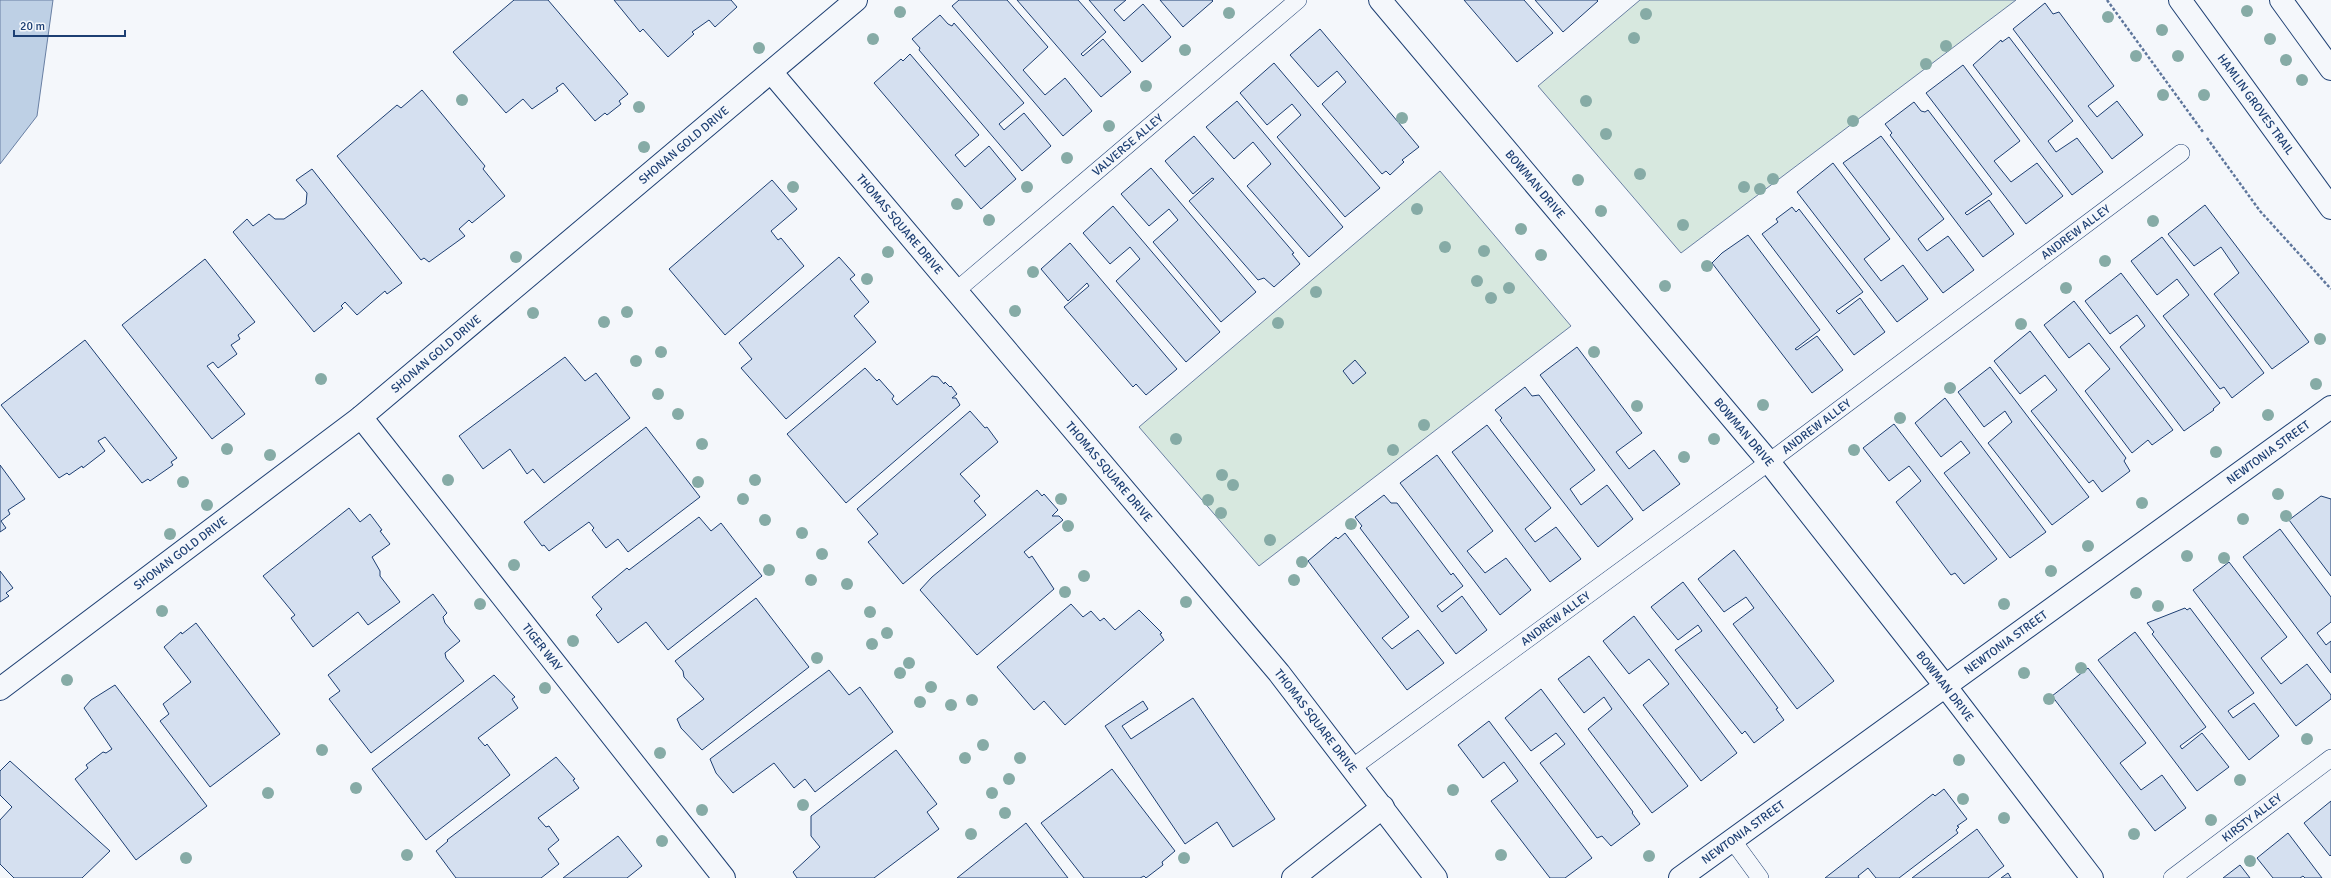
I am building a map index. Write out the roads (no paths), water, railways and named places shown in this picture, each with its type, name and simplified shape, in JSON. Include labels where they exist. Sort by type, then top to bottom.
[{"type":"street","name":"SHONAN GOLD DRIVE","points":[[0,689],[361,417],[772,73],[856,0]]},
{"type":"street","name":"BOWMAN DRIVE","points":[[1380,0],[1769,462],[1946,687],[2092,878]]},
{"type":"street","name":"HAMLIN GROVES TRAIL","points":[[2180,0],[2331,208]]},
{"type":"street","points":[[2281,0],[2331,69]]},
{"type":"street","name":"THOMAS SQUARE DRIVE","points":[[772,73],[957,290],[1279,673],[1436,878]]},
{"type":"street","name":"NEWTONIA STREET","points":[[1680,878],[2331,407]]},
{"type":"street","name":"TIGER WAY","points":[[361,417],[724,878]]},
{"type":"street","points":[[1293,878],[1383,807]]},
{"type":"lane","name":"VALVERSE ALLEY","points":[[957,290],[1298,0]]},
{"type":"lane","name":"ANDREW ALLEY","points":[[1352,767],[1769,462],[2181,153]]},
{"type":"lane","name":"KIRSTY ALLEY","points":[[2172,878],[2331,758]]},
{"type":"lane","points":[[1733,841],[1760,878]]},
{"type":"water","points":[[0,0],[53,0],[37,116],[0,164]]}]
